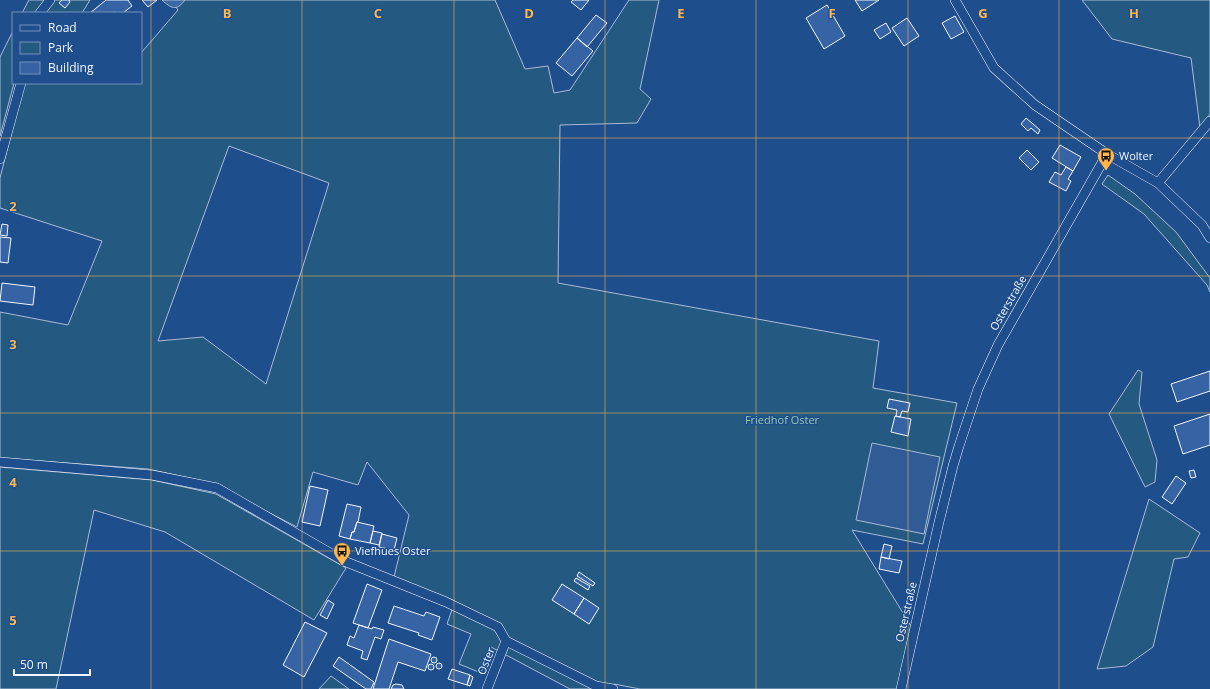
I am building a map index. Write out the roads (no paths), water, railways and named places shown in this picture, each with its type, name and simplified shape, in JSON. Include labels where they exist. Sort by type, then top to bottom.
[{"type":"street","points":[[41,12],[50,0]]},
{"type":"street","points":[[955,0],[994,68],[1035,105],[1108,154],[1158,183],[1202,225],[1210,238]]},
{"type":"street","points":[[0,159],[21,84]]},
{"type":"street","points":[[1158,183],[1210,121]]},
{"type":"street","name":"Osterstraße","points":[[902,689],[939,522],[958,446],[978,389],[998,345],[1108,154]]},
{"type":"street","points":[[0,462],[152,475],[217,488],[344,561],[446,602],[498,627],[506,641],[596,686],[612,689]]},
{"type":"street","name":"Oster","points":[[487,689],[506,641]]},
{"type":"place","name":"Wolter","points":[[1106,171]]},
{"type":"place","name":"Viefhues Oster","points":[[342,566]]},
{"type":"park label","name":"Friedhof Oster","points":[[782,420]]}]
